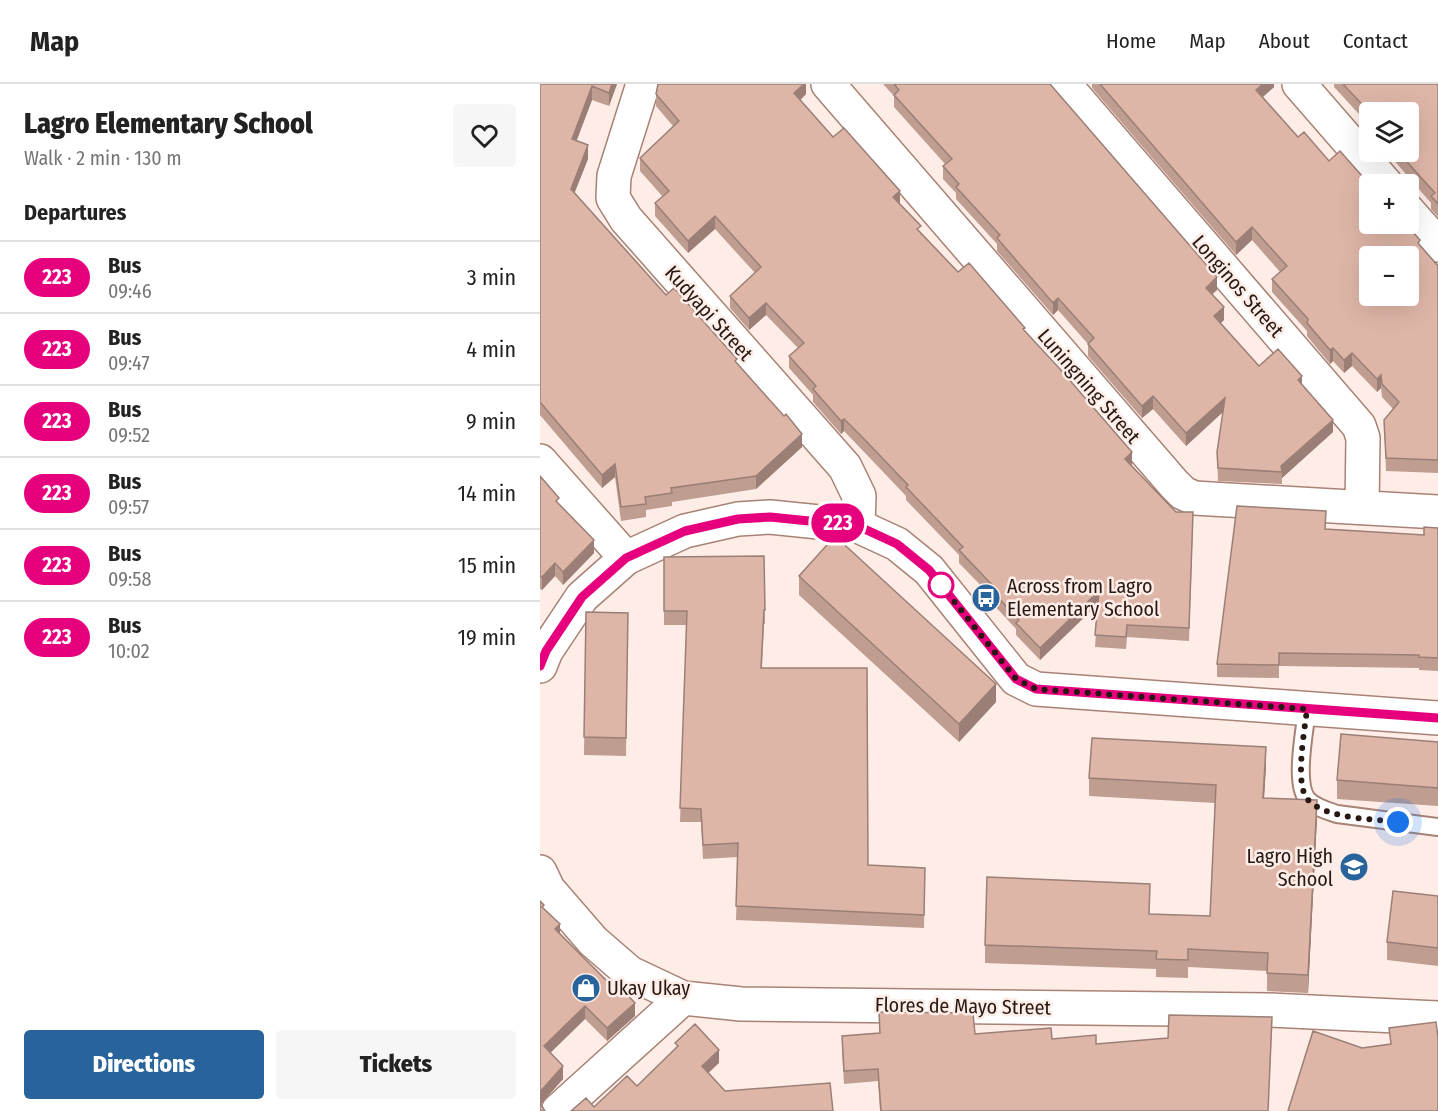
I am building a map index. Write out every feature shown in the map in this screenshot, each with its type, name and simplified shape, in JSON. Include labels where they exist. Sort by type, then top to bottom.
[{"type":"street","name":"Kudyapi Street","points":[[643,84],[614,176],[613,198],[626,219],[845,467],[859,496],[858,526]]},
{"type":"street","name":"Luningning Street","points":[[828,84],[1184,493],[1194,498],[1438,512]]},
{"type":"street","name":"Longinos Street","points":[[1064,84],[1359,426],[1363,438],[1362,507]]},
{"type":"street","points":[[1299,84],[1377,174]]},
{"type":"street","points":[[1419,223],[1438,245]]},
{"type":"street","points":[[540,461],[626,558]]},
{"type":"street","points":[[540,666],[546,651],[582,597],[626,558],[685,531],[738,519],[770,517],[858,526],[897,544],[929,570],[1016,679],[1036,689],[1438,718]]},
{"type":"street","name":"Flores de Mayo Street","points":[[540,872],[548,889],[593,941],[630,973],[683,998],[741,1004],[1268,1010],[1438,1018]]},
{"type":"street","points":[[558,1111],[683,998]]},
{"type":"lane","points":[[1307,709],[1302,784],[1308,800],[1322,809],[1337,814],[1438,827]]},
{"type":"building","points":[[540,84],[612,84],[609,93],[592,86],[572,139],[588,145],[571,189],[666,295],[674,288],[737,359],[735,361],[802,434],[756,476],[671,488],[672,493],[645,497],[646,504],[621,507],[615,464],[602,475],[540,402]]},
{"type":"building","points":[[658,84],[804,84],[794,93],[833,137],[844,128],[900,191],[893,197],[921,226],[917,229],[958,272],[969,263],[1025,328],[1023,329],[1132,452],[1125,459],[1176,512],[1193,512],[1189,628],[1127,625],[1126,637],[1095,635],[1099,591],[1040,648],[1016,623],[1019,620],[992,591],[995,588],[959,550],[963,547],[906,487],[908,485],[844,419],[841,421],[813,389],[816,386],[789,356],[804,343],[766,303],[749,318],[730,296],[761,267],[715,216],[688,241],[655,203],[669,191],[640,158],[679,121],[656,94]]},
{"type":"building","points":[[894,84],[1050,84],[1217,277],[1206,288],[1224,307],[1214,316],[1259,366],[1278,349],[1302,376],[1298,380],[1333,420],[1281,466],[1282,472],[1218,468],[1217,452],[1225,398],[1186,433],[1153,396],[1142,406],[1088,344],[1094,338],[1058,298],[1053,303],[997,238],[1000,235],[956,187],[959,184],[943,166],[952,159],[894,95],[899,90]]},
{"type":"building","points":[[1100,84],[1263,84],[1256,90],[1298,137],[1304,132],[1329,161],[1340,151],[1360,174],[1359,234],[1415,234],[1420,240],[1418,243],[1438,266],[1438,460],[1386,458],[1384,420],[1399,402],[1382,384],[1381,375],[1377,379],[1352,353],[1344,360],[1333,348],[1330,350],[1307,323],[1308,319],[1272,279],[1287,266],[1252,227],[1236,242]]},
{"type":"building","points":[[1343,84],[1438,84],[1438,204],[1431,196],[1435,193],[1407,162],[1419,162],[1419,102],[1360,102]]},
{"type":"building","points":[[540,476],[559,498],[556,501],[594,540],[563,572],[555,563],[542,577],[540,576]]},
{"type":"building","points":[[1237,506],[1326,511],[1325,529],[1424,535],[1424,527],[1438,528],[1438,658],[1419,657],[1419,655],[1279,653],[1279,665],[1217,664]]},
{"type":"building","points":[[835,536],[996,684],[959,724],[799,576]]},
{"type":"building","points":[[764,556],[765,610],[761,668],[867,668],[868,865],[925,868],[924,915],[736,906],[738,843],[703,845],[701,809],[680,808],[687,611],[664,611],[664,557]]},
{"type":"building","points":[[586,612],[628,613],[626,738],[584,737]]},
{"type":"building","points":[[1341,734],[1438,742],[1438,788],[1337,780]]},
{"type":"building","points":[[1092,738],[1266,747],[1263,798],[1317,800],[1308,975],[1267,973],[1268,953],[1188,949],[1188,960],[1156,959],[1157,951],[985,945],[987,877],[1150,884],[1149,914],[1210,916],[1216,785],[1089,778]]},
{"type":"building","points":[[1393,891],[1438,896],[1438,948],[1387,942]]},
{"type":"building","points":[[540,901],[544,905],[542,907],[560,924],[555,929],[612,986],[615,982],[635,1003],[607,1028],[585,1006],[544,1046],[563,1066],[540,1092]]},
{"type":"building","points":[[879,1012],[973,1013],[975,1034],[1051,1028],[1052,1039],[1096,1035],[1096,1044],[1168,1038],[1169,1015],[1272,1017],[1268,1111],[881,1111],[878,1069],[844,1071],[842,1036],[880,1033]]},
{"type":"building","points":[[1436,1022],[1438,1111],[1288,1111],[1313,1031],[1362,1048],[1391,1044],[1389,1028]]},
{"type":"building","points":[[695,1024],[719,1050],[702,1066],[725,1091],[830,1083],[833,1111],[571,1111],[586,1098],[594,1107],[627,1076],[637,1086],[678,1046],[675,1043]]},
{"type":"bus line","name":"223","points":[[540,666],[546,651],[582,597],[626,558],[685,531],[738,519],[770,517],[858,526],[897,544],[929,570],[1016,679],[1036,689],[1438,718]]},
{"type":"place","name":"Across from Lagro Elementary School","points":[[986,598]]},
{"type":"place","name":"Lagro High School","points":[[1354,867]]},
{"type":"place","name":"Ukay Ukay","points":[[586,988]]},
{"type":"route","points":[[941,585],[1016,679],[1036,689],[1307,709],[1302,784],[1308,800],[1322,809],[1337,814],[1398,822]]}]
